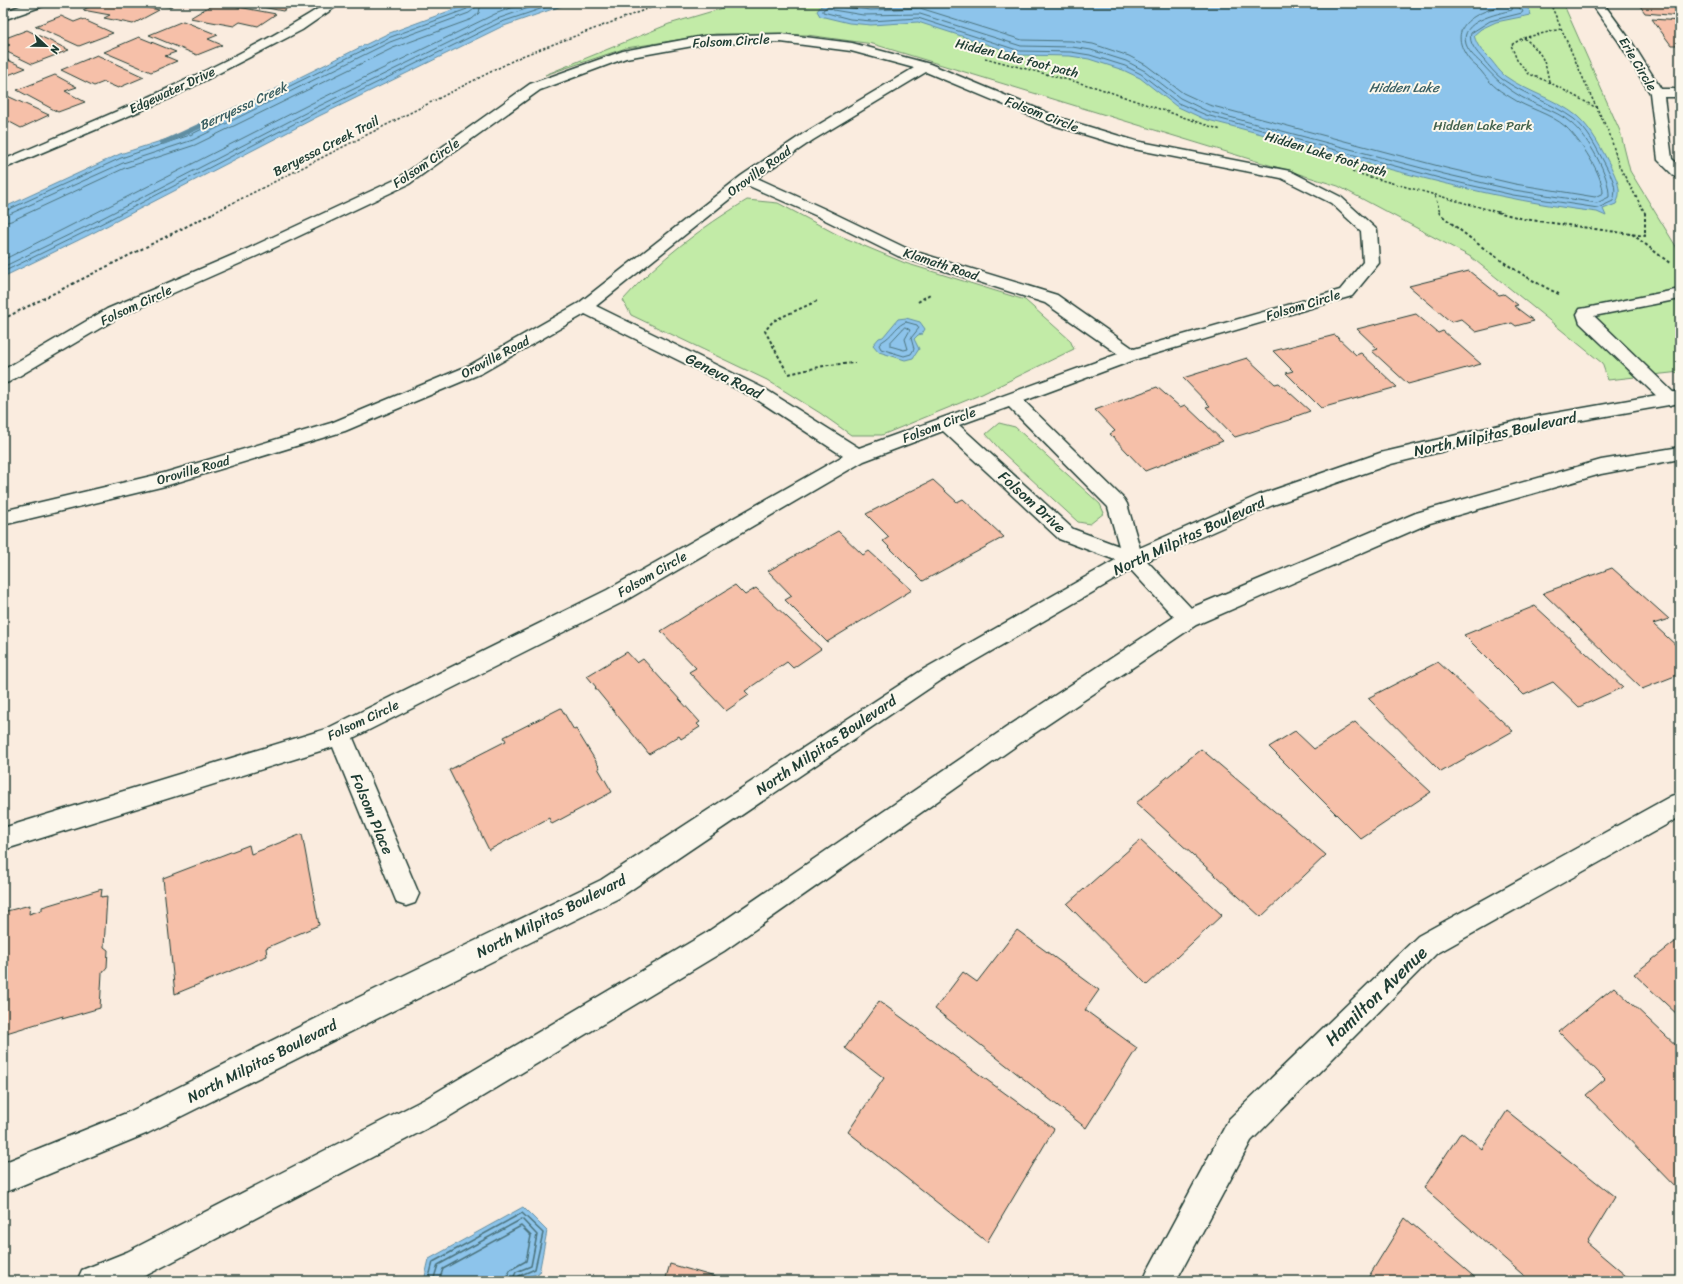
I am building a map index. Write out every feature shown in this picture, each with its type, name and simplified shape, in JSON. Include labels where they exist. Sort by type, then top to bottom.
[{"type":"street","points":[[3,16],[39,3]]},
{"type":"street","name":"Edgewater Drive","points":[[3,165],[168,94],[298,28],[335,3]]},
{"type":"street","name":"Erie Circle","points":[[1597,3],[1625,41],[1657,93],[1665,160],[1680,174]]},
{"type":"street","name":"Folsom Circle","points":[[3,378],[113,313],[253,252],[404,181],[535,86],[623,55],[704,40],[781,38],[852,47],[925,67],[1055,121],[1134,145],[1285,174],[1336,200],[1369,230],[1371,263],[1346,293],[1131,355],[857,456],[615,596],[339,734],[3,839]]},
{"type":"street","name":"Oroville Road","points":[[3,518],[165,479],[338,427],[476,369],[585,307],[746,179],[808,137],[925,67]]},
{"type":"street","points":[[1657,93],[1680,94]]},
{"type":"street","name":"Klamath Road","points":[[746,179],[822,213],[904,253],[1051,299],[1131,355]]},
{"type":"street","points":[[1675,398],[1586,319],[1586,312],[1680,294]]},
{"type":"street","name":"Geneva Road","points":[[585,307],[759,393],[857,456]]},
{"type":"street","name":"Folsom Drive","points":[[1011,398],[1117,504],[1133,559],[1188,619]]},
{"type":"street","name":"North Milpitas Boulevard","points":[[3,1178],[138,1123],[368,1007],[610,889],[932,675],[1133,559],[1266,500],[1387,458],[1538,422],[1675,398]]},
{"type":"street","name":"Folsom Drive","points":[[945,423],[1066,534],[1133,559]]},
{"type":"street","points":[[93,1281],[136,1264],[434,1109],[715,942],[1015,734],[1188,619],[1423,518],[1601,467],[1680,452]]},
{"type":"street","name":"Folsom Place","points":[[339,734],[406,894]]},
{"type":"street","name":"Hamilton Avenue","points":[[1158,1281],[1240,1130],[1427,945],[1680,804]]},
{"type":"path","name":"Beryessa Creek Trail","points":[[3,319],[522,56],[663,3]]},
{"type":"path","points":[[764,3],[774,9]]},
{"type":"path","name":"Hidden Lake foot path","points":[[1352,172],[1524,219],[1645,236],[1645,211],[1619,166],[1610,135],[1550,3]]},
{"type":"path","points":[[1561,29],[1524,38],[1511,45],[1517,60],[1529,74],[1549,82],[1596,107]]},
{"type":"path","points":[[1524,38],[1535,46],[1546,61],[1549,82]]},
{"type":"path","name":"Hidden Lake foot path","points":[[980,56],[1095,87],[1223,131]]},
{"type":"path","points":[[1435,195],[1440,214],[1470,239],[1515,271],[1546,288],[1598,310]]},
{"type":"path","points":[[1632,234],[1674,266]]},
{"type":"path","points":[[819,300],[773,321],[765,331],[788,374],[828,365],[855,363]]},
{"type":"green space","name":"Hidden Lake Park","points":[[740,3],[1563,3],[1620,131],[1630,171],[1680,253],[1680,372],[1608,380],[1602,363],[1471,257],[1338,186],[873,44],[807,35],[716,34],[626,48],[545,75],[669,24]]},
{"type":"green space","points":[[747,200],[778,203],[838,235],[905,263],[1025,300],[1070,340],[1074,349],[982,394],[882,435],[851,435],[820,413],[767,380],[631,315],[623,300],[651,271],[681,245]]},
{"type":"green space","points":[[999,423],[1015,427],[1100,504],[1104,513],[1090,524],[1078,522],[1003,453],[986,434]]},
{"type":"water","points":[[471,3],[570,3],[501,27],[317,117],[89,235],[3,277],[3,208],[120,154],[189,132],[387,34]]},
{"type":"water","name":"Hidden Lake","points":[[827,3],[1522,3],[1522,5],[1529,9],[1531,15],[1496,22],[1481,29],[1474,35],[1477,43],[1483,52],[1505,76],[1523,87],[1569,110],[1582,121],[1596,140],[1613,172],[1617,181],[1619,195],[1616,204],[1603,209],[1606,216],[1597,212],[1547,205],[1448,184],[1204,119],[1176,106],[1140,78],[1123,70],[1089,59],[1070,56],[1020,55],[918,22],[871,25],[849,23],[820,16],[817,11],[821,6]]},
{"type":"water","points":[[906,318],[920,322],[925,329],[922,334],[918,335],[914,339],[919,349],[913,358],[905,360],[879,352],[873,345],[879,338],[883,337],[898,319]]},
{"type":"water","points":[[523,1207],[547,1231],[539,1273],[516,1281],[424,1281],[429,1259]]},
{"type":"building","points":[[96,3],[125,3],[159,10],[133,24],[104,18],[110,15],[83,10]]},
{"type":"building","points":[[151,3],[177,3],[170,7]]},
{"type":"building","points":[[215,3],[276,14],[258,26],[240,22],[234,26],[190,18]]},
{"type":"building","points":[[241,3],[295,3],[283,11]]},
{"type":"building","points":[[1638,3],[1680,3],[1680,16],[1645,13]]},
{"type":"building","points":[[61,16],[74,22],[82,19],[113,33],[79,46],[35,26]]},
{"type":"building","points":[[1652,19],[1680,21],[1680,45],[1671,45]]},
{"type":"building","points":[[183,21],[218,35],[208,39],[222,45],[197,55],[149,35]]},
{"type":"building","points":[[27,30],[69,50],[32,64],[3,50],[3,48],[10,45],[3,42],[3,39]]},
{"type":"building","points":[[139,37],[176,52],[165,56],[177,61],[151,72],[104,52]]},
{"type":"building","points":[[97,55],[144,77],[118,88],[104,82],[94,86],[61,70]]},
{"type":"building","points":[[3,58],[26,68],[3,77]]},
{"type":"building","points":[[55,75],[77,87],[65,91],[85,102],[58,112],[17,90]]},
{"type":"building","points":[[3,94],[49,115],[21,128],[6,120],[3,121]]},
{"type":"building","points":[[1469,271],[1499,295],[1504,294],[1518,305],[1514,306],[1534,321],[1516,326],[1512,323],[1476,332],[1461,319],[1451,322],[1409,286]]},
{"type":"building","points":[[1416,314],[1438,333],[1443,331],[1481,364],[1408,384],[1372,351],[1378,349],[1357,329]]},
{"type":"building","points":[[1335,335],[1356,355],[1361,353],[1397,387],[1321,408],[1286,373],[1293,371],[1273,351]]},
{"type":"building","points":[[1247,358],[1275,384],[1279,383],[1310,411],[1291,418],[1292,419],[1235,437],[1206,407],[1210,406],[1183,378]]},
{"type":"building","points":[[1157,387],[1180,407],[1185,405],[1223,441],[1145,471],[1110,434],[1115,431],[1095,410]]},
{"type":"building","points":[[933,480],[957,502],[963,499],[1004,537],[923,581],[883,541],[889,537],[866,514]]},
{"type":"building","points":[[838,531],[863,555],[869,551],[912,590],[827,642],[785,600],[792,596],[768,571]]},
{"type":"building","points":[[1612,568],[1669,619],[1653,624],[1680,649],[1680,674],[1642,689],[1543,593]]},
{"type":"building","points":[[735,585],[745,595],[756,588],[821,649],[793,668],[787,662],[745,691],[749,695],[726,711],[689,672],[696,668],[661,631]]},
{"type":"building","points":[[1535,606],[1623,687],[1579,707],[1553,682],[1524,695],[1464,635]]},
{"type":"building","points":[[627,652],[637,663],[643,659],[700,722],[697,724],[700,727],[681,739],[679,736],[649,754],[595,688],[596,687],[587,676]]},
{"type":"building","points":[[1438,662],[1513,731],[1441,772],[1368,698]]},
{"type":"building","points":[[561,708],[600,768],[598,768],[612,792],[552,824],[549,818],[489,850],[449,770],[506,741],[504,737]]},
{"type":"building","points":[[1355,722],[1431,792],[1361,839],[1269,747],[1295,731],[1314,749]]},
{"type":"building","points":[[1201,749],[1326,855],[1261,917],[1136,803]]},
{"type":"building","points":[[302,834],[319,925],[266,948],[267,956],[175,994],[163,878],[249,845],[251,854]]},
{"type":"building","points":[[1140,840],[1222,915],[1147,985],[1067,904]]},
{"type":"building","points":[[102,889],[101,897],[107,896],[104,947],[108,950],[107,967],[102,973],[100,1008],[62,1019],[63,1016],[3,1034],[3,912],[30,905],[29,914],[42,910],[42,907]]},
{"type":"building","points":[[1017,930],[1099,990],[1085,1010],[1137,1048],[1086,1128],[935,1009],[963,972],[977,982]]},
{"type":"building","points":[[1680,938],[1680,1017],[1634,974]]},
{"type":"building","points":[[1614,987],[1680,1049],[1680,1192],[1586,1095],[1605,1079],[1559,1032]]},
{"type":"building","points":[[879,1001],[1054,1129],[987,1242],[848,1132],[884,1078],[845,1048]]},
{"type":"building","points":[[1507,1111],[1615,1197],[1587,1243],[1632,1281],[1530,1281],[1424,1188],[1461,1132],[1482,1149]]},
{"type":"building","points":[[1405,1218],[1479,1281],[1366,1281]]},
{"type":"building","points":[[670,1264],[729,1281],[665,1281]]},
{"type":"waterway","name":"Berryessa Creek","points":[[163,142],[239,108]]}]
